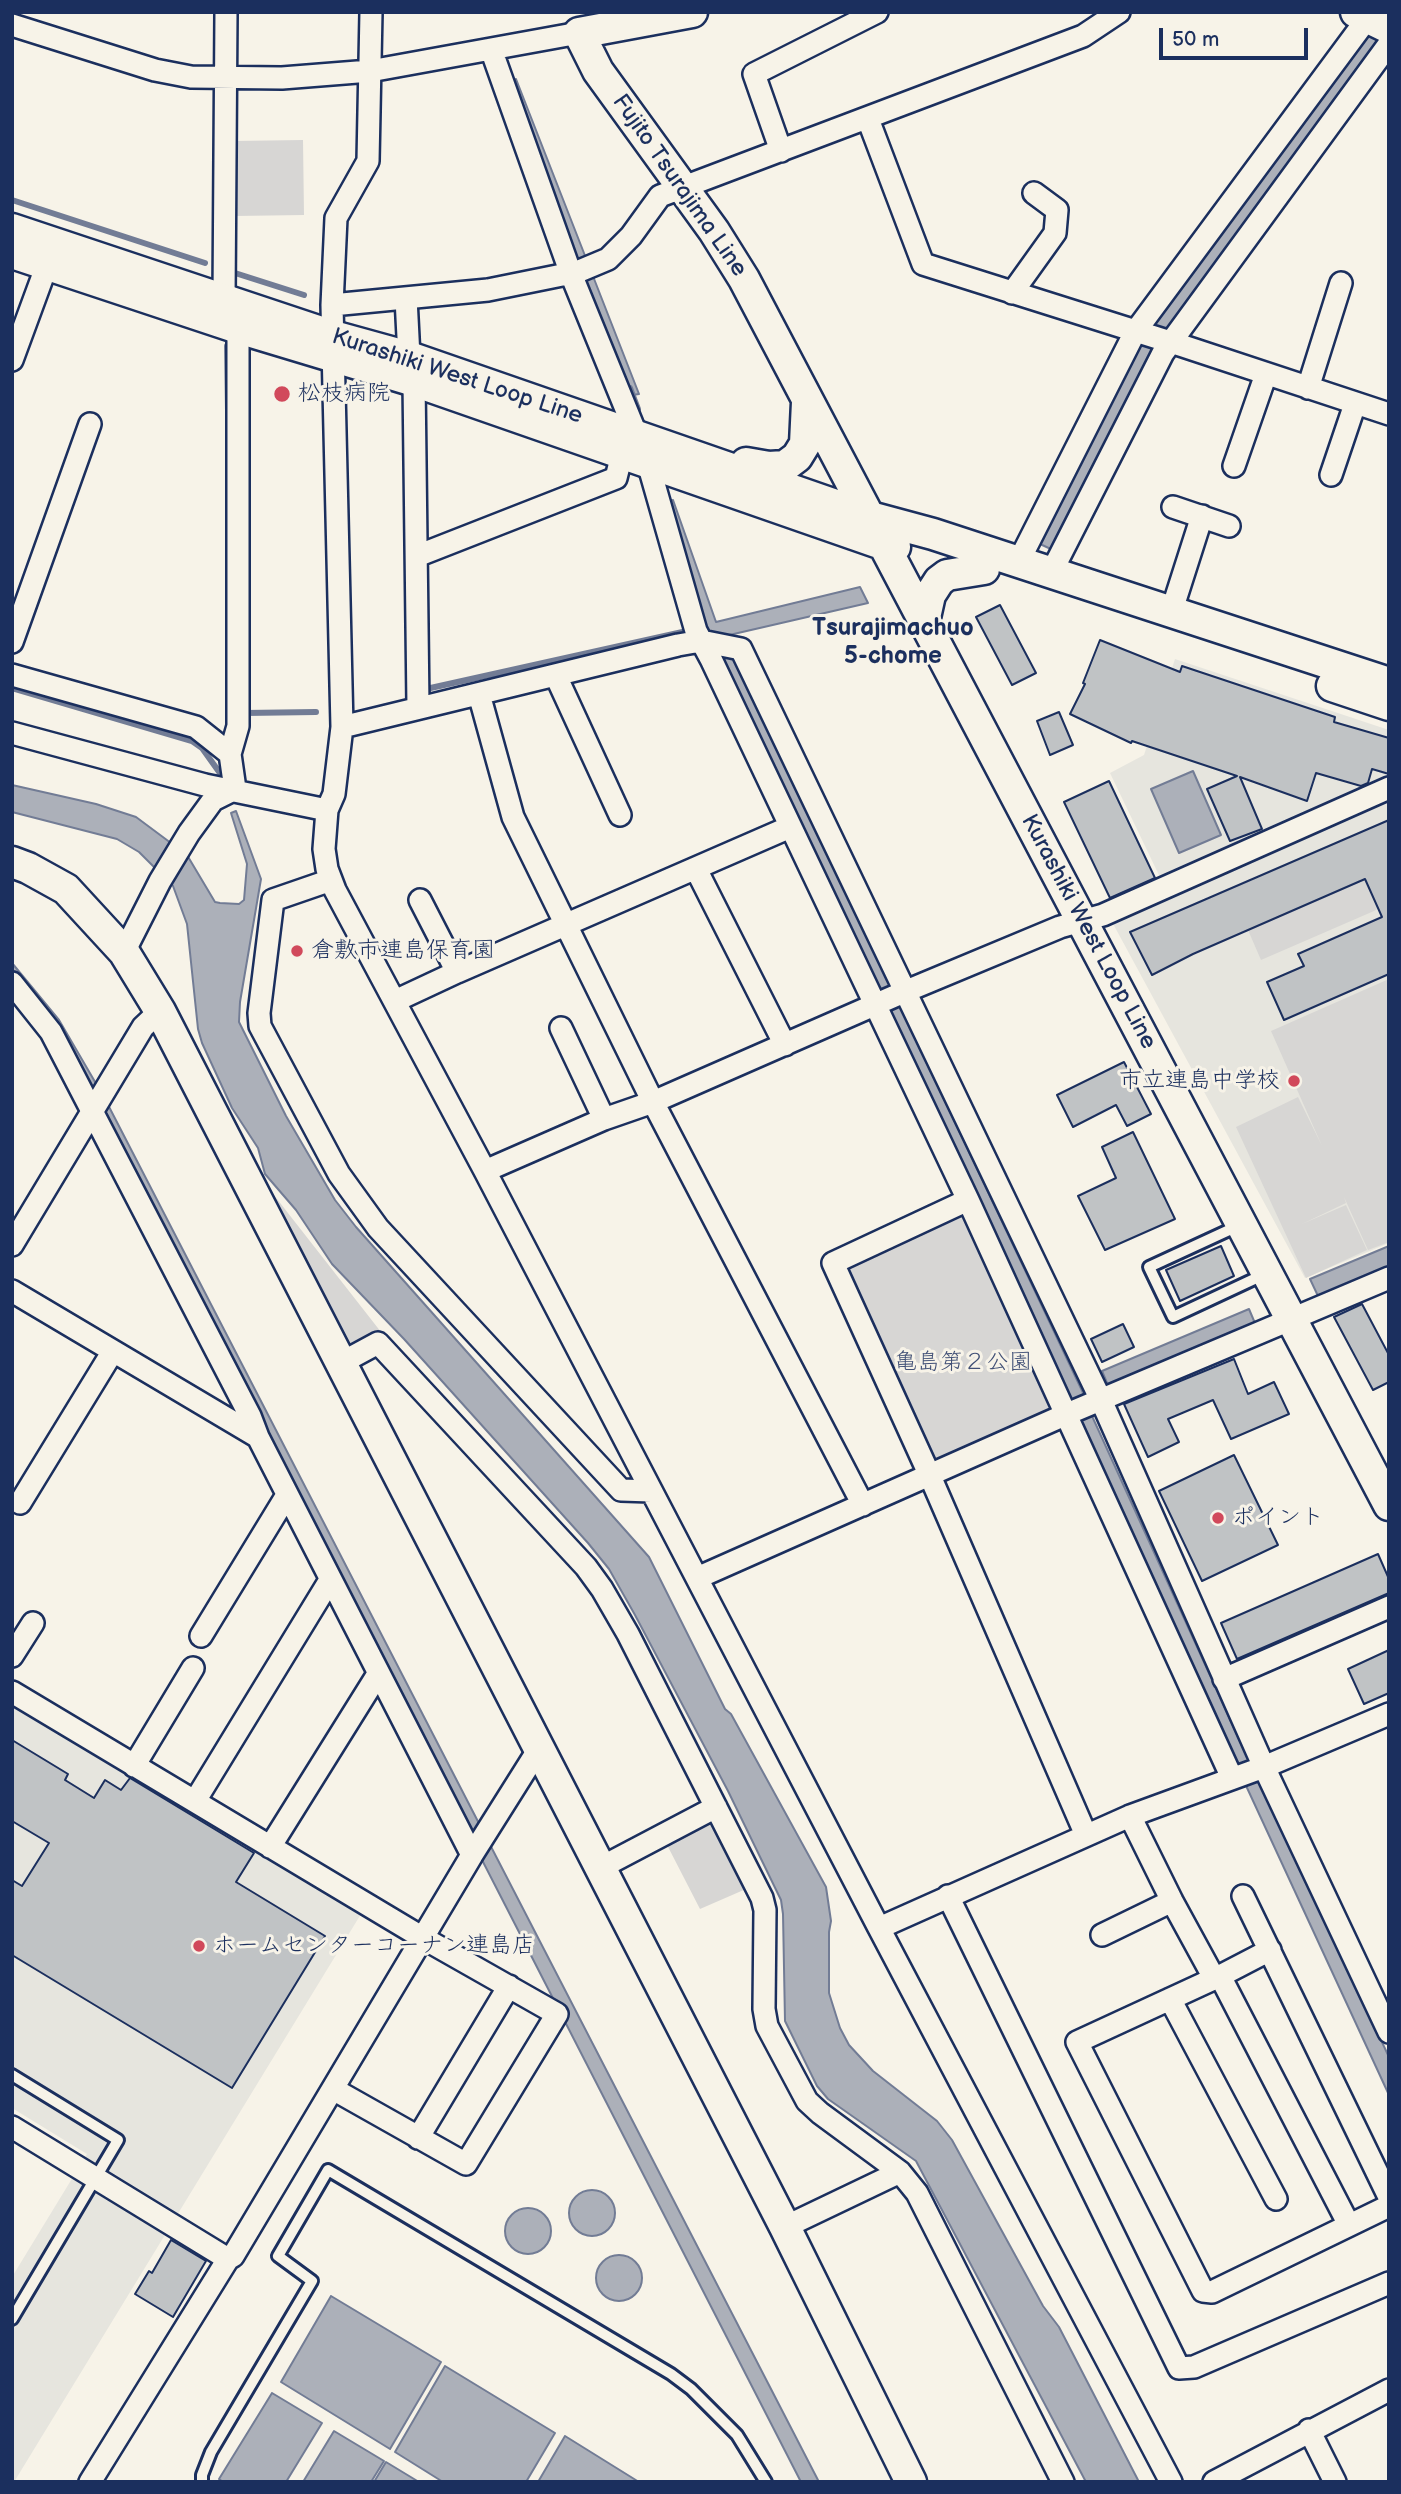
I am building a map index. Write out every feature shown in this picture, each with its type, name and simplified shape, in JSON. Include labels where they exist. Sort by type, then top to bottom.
[{"type":"main road","points":[[579,33],[692,12]]},
{"type":"main road","name":"Fujito Tsurajima Line","points":[[579,33],[598,71],[714,231],[744,279],[870,517]]},
{"type":"main road","name":"Kurashiki West Loop Line","points":[[12,229],[51,254],[238,328],[334,347],[411,369],[885,545]]},
{"type":"main road","name":"Kurashiki West Loop Line","points":[[12,253],[51,254],[224,299],[334,347]]},
{"type":"main road","points":[[694,455],[769,467],[785,466],[797,457],[805,444],[807,402]]},
{"type":"main road","name":"Kurashiki West Loop Line","points":[[635,451],[694,455],[870,517],[1389,1505]]},
{"type":"main road","points":[[870,517],[933,534],[1389,683]]},
{"type":"main road","points":[[885,545],[929,551],[1389,705]]},
{"type":"main road","points":[[925,622],[930,595],[939,580],[947,575],[984,569]]},
{"type":"main road","points":[[12,862],[66,889],[124,952],[160,1011],[540,1747],[785,2227],[911,2482]]},
{"type":"street","points":[[224,299],[226,12]]},
{"type":"street","points":[[371,12],[368,161],[336,218],[332,305],[342,727],[334,794],[327,810],[324,849],[331,880],[878,1928],[1171,2482]]},
{"type":"street","points":[[781,152],[754,74],[877,12]]},
{"type":"street","points":[[332,305],[488,290],[580,271],[608,259],[631,236],[660,195],[781,152],[1083,36],[1119,12]]},
{"type":"street","points":[[1153,338],[1374,22]]},
{"type":"street","points":[[1019,562],[1153,338],[1374,22]]},
{"type":"street","points":[[12,25],[155,70],[191,76],[282,79],[370,71],[579,33]]},
{"type":"street","points":[[491,49],[580,271],[635,451],[696,631],[714,644],[790,827],[888,999],[1097,1401],[1224,1679],[1261,1768],[1389,2032]]},
{"type":"street","points":[[868,119],[923,264],[1389,414]]},
{"type":"street","points":[[1012,293],[1055,233],[1057,210],[1034,192]]},
{"type":"street","points":[[12,360],[51,254]]},
{"type":"street","points":[[1308,388],[1341,283]]},
{"type":"street","points":[[407,298],[417,556],[418,707]]},
{"type":"street","points":[[235,789],[230,754],[238,726],[238,328]]},
{"type":"street","points":[[1051,573],[1163,353],[1153,338]]},
{"type":"street","points":[[1234,466],[1266,374]]},
{"type":"street","points":[[1332,475],[1355,404]]},
{"type":"street","points":[[12,642],[90,424]]},
{"type":"street","points":[[417,556],[616,478],[635,451]]},
{"type":"street","points":[[1173,507],[1230,526]]},
{"type":"street","points":[[1171,613],[1202,516]]},
{"type":"street","points":[[342,727],[678,645],[714,644],[741,649],[888,999],[968,1200],[1070,1413],[1234,1777]]},
{"type":"street","points":[[12,675],[196,727],[230,754]]},
{"type":"street","points":[[556,676],[620,815]]},
{"type":"street","points":[[479,694],[513,817],[653,1102],[863,1505]]},
{"type":"street","points":[[12,733],[205,785],[235,789],[327,810]]},
{"type":"street","points":[[485,1171],[604,1119],[653,1102],[1060,927],[1103,915],[1389,788]]},
{"type":"street","points":[[124,952],[160,881],[189,833],[212,800],[235,789]]},
{"type":"street","points":[[395,1001],[790,827]]},
{"type":"street","points":[[696,869],[785,1045]]},
{"type":"street","points":[[331,880],[273,900],[259,1013],[260,1026],[339,1174],[379,1228],[621,1490],[651,1491]]},
{"type":"street","points":[[419,900],[457,972]]},
{"type":"street","points":[[12,982],[51,1032],[97,1103],[258,1437],[378,1674],[478,1846]]},
{"type":"street","points":[[12,1245],[143,1027],[160,1011]]},
{"type":"street","points":[[561,1028],[604,1119]]},
{"type":"street","points":[[968,1200],[833,1264],[930,1476],[1086,1835]]},
{"type":"street","points":[[697,1578],[1097,1401],[1389,1278]]},
{"type":"street","points":[[12,1291],[258,1437]]},
{"type":"street","points":[[341,1363],[379,1343],[586,1567],[628,1634],[762,1898],[765,1910],[764,2009],[767,2026],[807,2101],[900,2172],[917,2193],[1063,2482]]},
{"type":"street","points":[[20,1503],[113,1351]]},
{"type":"street","points":[[201,1636],[287,1495]]},
{"type":"street","points":[[195,1801],[330,1580]]},
{"type":"street","points":[[1224,1679],[1389,1607]]},
{"type":"street","points":[[12,1656],[33,1622]]},
{"type":"street","points":[[134,1766],[194,1668]]},
{"type":"street","points":[[270,1847],[378,1674]]},
{"type":"street","points":[[12,1692],[423,1938],[557,2014],[466,2164],[333,2089]]},
{"type":"street","points":[[878,1928],[1130,1815],[1261,1768],[1389,1714]]},
{"type":"street","points":[[90,2482],[228,2259],[233,2256],[540,1747]]},
{"type":"street","points":[[600,1868],[716,1807]]},
{"type":"street","points":[[1130,1815],[1172,1901],[1217,1977],[1349,2225]]},
{"type":"street","points":[[948,1896],[1180,2368],[1194,2367],[1389,2283]]},
{"type":"street","points":[[1242,1896],[1389,2196]]},
{"type":"street","points":[[1102,1935],[1172,1901]]},
{"type":"street","points":[[1270,1950],[1077,2042],[1203,2291],[1212,2292],[1389,2206]]},
{"type":"street","points":[[418,2138],[509,1986]]},
{"type":"street","points":[[1170,1999],[1276,2199]]},
{"type":"street","points":[[12,2127],[228,2259]]},
{"type":"street","points":[[785,2227],[900,2172]]},
{"type":"street","points":[[1214,2482],[1389,2390]]},
{"type":"street","points":[[1310,2430],[1335,2482]]},
{"type":"lane","points":[[1242,1224],[1150,1267],[1173,1317],[1268,1273]]},
{"type":"lane","points":[[12,2075],[118,2140],[12,2319]]},
{"type":"lane","points":[[202,2482],[211,2452],[312,2281],[278,2256],[328,2170],[671,2374],[712,2408],[737,2435],[766,2482]]},
{"type":"shaded area","points":[[1382,12],[1389,29],[1155,350],[1053,550],[1040,544],[1140,343]]},
{"type":"shaded area","points":[[516,79],[639,394],[627,396],[508,81]]},
{"type":"shaded area","points":[[673,500],[716,622],[860,587],[868,603],[725,636],[1085,1397],[1249,1761],[1389,2057],[1389,2095],[1077,1420],[700,624],[702,612],[667,503]]},
{"type":"shaded area","name":"市立連島中学校","points":[[1175,659],[1389,730],[1389,1243],[1305,1278],[1111,920],[1168,894],[1110,773],[1144,755]]},
{"type":"shaded area","points":[[1193,771],[1221,835],[1179,853],[1151,789]]},
{"type":"shaded area","points":[[12,785],[96,804],[136,817],[187,855],[215,902],[220,903],[239,904],[244,900],[247,864],[231,813],[236,811],[261,879],[239,1022],[286,1116],[335,1200],[356,1227],[649,1557],[725,1709],[731,1714],[826,1887],[831,1921],[829,1993],[840,2028],[849,2045],[873,2071],[937,2121],[952,2140],[1043,2306],[1059,2327],[1139,2482],[1086,2482],[916,2161],[828,2099],[817,2086],[785,2021],[781,1900],[728,1791],[609,1569],[404,1339],[332,1264],[296,1210],[265,1174],[258,1148],[232,1108],[202,1043],[198,1029],[187,924],[173,886],[139,852],[117,839],[12,812]]},
{"type":"shaded area","points":[[12,963],[59,1020],[105,1099],[819,2482],[801,2482],[480,1856],[12,975]]},
{"type":"shaded area","points":[[1389,1246],[1389,1266],[1318,1296],[1310,1279]]},
{"type":"shaded area","points":[[1249,1309],[1257,1328],[1110,1390],[1102,1371]]},
{"type":"shaded area","points":[[12,1703],[361,1914],[14,2482],[12,2277],[87,2154],[12,2108]]},
{"type":"shaded area","points":[[592,2190],[609,2196],[615,2213],[609,2230],[592,2236],[575,2230],[569,2213],[575,2196]]},
{"type":"shaded area","points":[[528,2208],[545,2214],[551,2231],[545,2248],[528,2254],[511,2248],[505,2231],[511,2214]]},
{"type":"shaded area","points":[[619,2255],[636,2261],[642,2278],[636,2295],[619,2301],[602,2295],[596,2278],[602,2261]]},
{"type":"shaded area","points":[[331,2296],[441,2362],[390,2449],[281,2382]]},
{"type":"shaded area","points":[[445,2366],[555,2433],[526,2482],[443,2482],[395,2452]]},
{"type":"shaded area","points":[[272,2393],[322,2423],[286,2482],[223,2482],[219,2479]]},
{"type":"shaded area","points":[[334,2431],[384,2461],[371,2482],[303,2482]]},
{"type":"shaded area","points":[[565,2436],[639,2482],[538,2482]]},
{"type":"shaded area","points":[[386,2462],[419,2482],[374,2482]]},
{"type":"green space","points":[[303,140],[304,215],[235,216],[234,141]]},
{"type":"green space","points":[[1364,878],[1377,909],[1261,960],[1248,930],[1251,927]]},
{"type":"green space","points":[[1389,979],[1389,1242],[1368,1250],[1344,1197],[1346,1203],[1302,1224],[1346,1205],[1367,1250],[1306,1278],[1236,1127],[1298,1097],[1322,1146],[1271,1031]]},
{"type":"green space","points":[[254,1173],[381,1332],[355,1346],[343,1341]]},
{"type":"green space","name":"亀島第２公園","points":[[960,1214],[968,1215],[1052,1400],[1052,1411],[943,1460],[931,1459],[844,1263]]},
{"type":"green space","points":[[702,1822],[714,1824],[746,1889],[700,1909],[665,1841]]},
{"type":"building","points":[[1000,605],[1036,673],[1012,685],[976,617]]},
{"type":"building","points":[[1100,640],[1180,672],[1182,666],[1335,717],[1334,722],[1389,738],[1389,774],[1372,769],[1368,783],[1361,786],[1316,773],[1307,801],[1240,777],[1262,829],[1230,841],[1207,789],[1237,776],[1132,741],[1131,743],[1070,714],[1085,684],[1083,683]]},
{"type":"building","points":[[1059,712],[1073,745],[1050,755],[1037,721]]},
{"type":"building","points":[[1109,781],[1155,878],[1110,898],[1064,802]]},
{"type":"building","points":[[1389,820],[1389,974],[1284,1020],[1267,982],[1304,966],[1298,954],[1382,917],[1365,879],[1193,954],[1152,975],[1130,932]]},
{"type":"building","points":[[1124,1062],[1151,1114],[1127,1126],[1116,1105],[1073,1127],[1057,1095]]},
{"type":"building","points":[[1133,1132],[1175,1219],[1105,1250],[1078,1196],[1116,1178],[1102,1147]]},
{"type":"building","points":[[1221,1246],[1234,1276],[1180,1301],[1166,1270]]},
{"type":"building","points":[[1362,1304],[1389,1355],[1389,1382],[1373,1390],[1334,1317]]},
{"type":"building","points":[[1123,1324],[1134,1347],[1102,1362],[1091,1339]]},
{"type":"building","points":[[1234,1359],[1248,1394],[1274,1382],[1289,1414],[1231,1439],[1213,1400],[1168,1419],[1179,1442],[1148,1457],[1124,1404]]},
{"type":"building","name":"ポイント","points":[[1234,1455],[1278,1545],[1202,1581],[1159,1491]]},
{"type":"building","points":[[1378,1554],[1389,1579],[1389,1593],[1237,1659],[1221,1623]]},
{"type":"building","points":[[1389,1650],[1389,1693],[1364,1704],[1348,1669]]},
{"type":"building","points":[[12,1740],[68,1774],[65,1780],[94,1798],[105,1780],[121,1790],[130,1778],[254,1853],[236,1882],[325,1936],[232,2088],[12,1955],[12,1880],[22,1886],[49,1843],[12,1821]]},
{"type":"building","points":[[171,2240],[206,2261],[173,2317],[135,2294],[149,2271],[152,2273]]},
{"type":"waterway","points":[[12,200],[205,263]]},
{"type":"waterway","points":[[235,273],[304,295]]},
{"type":"waterway","points":[[227,346],[228,411]]},
{"type":"waterway","points":[[630,388],[638,409]]},
{"type":"waterway","points":[[426,689],[687,631]]},
{"type":"waterway","points":[[12,688],[192,741],[202,748],[222,776]]},
{"type":"waterway","points":[[245,713],[316,712]]},
{"type":"place","name":"松枝病院","points":[[282,394]]},
{"type":"place","name":"倉敷市連島保育園","points":[[297,951]]},
{"type":"place","name":"市立連島中学校","points":[[1294,1081]]},
{"type":"place","name":"ポイント","points":[[1218,1518]]},
{"type":"place","name":"ホームセンターコーナン連島店","points":[[199,1946]]},
{"type":"district","name":"Tsurajimachuo 5-chome","points":[[893,643]]}]
